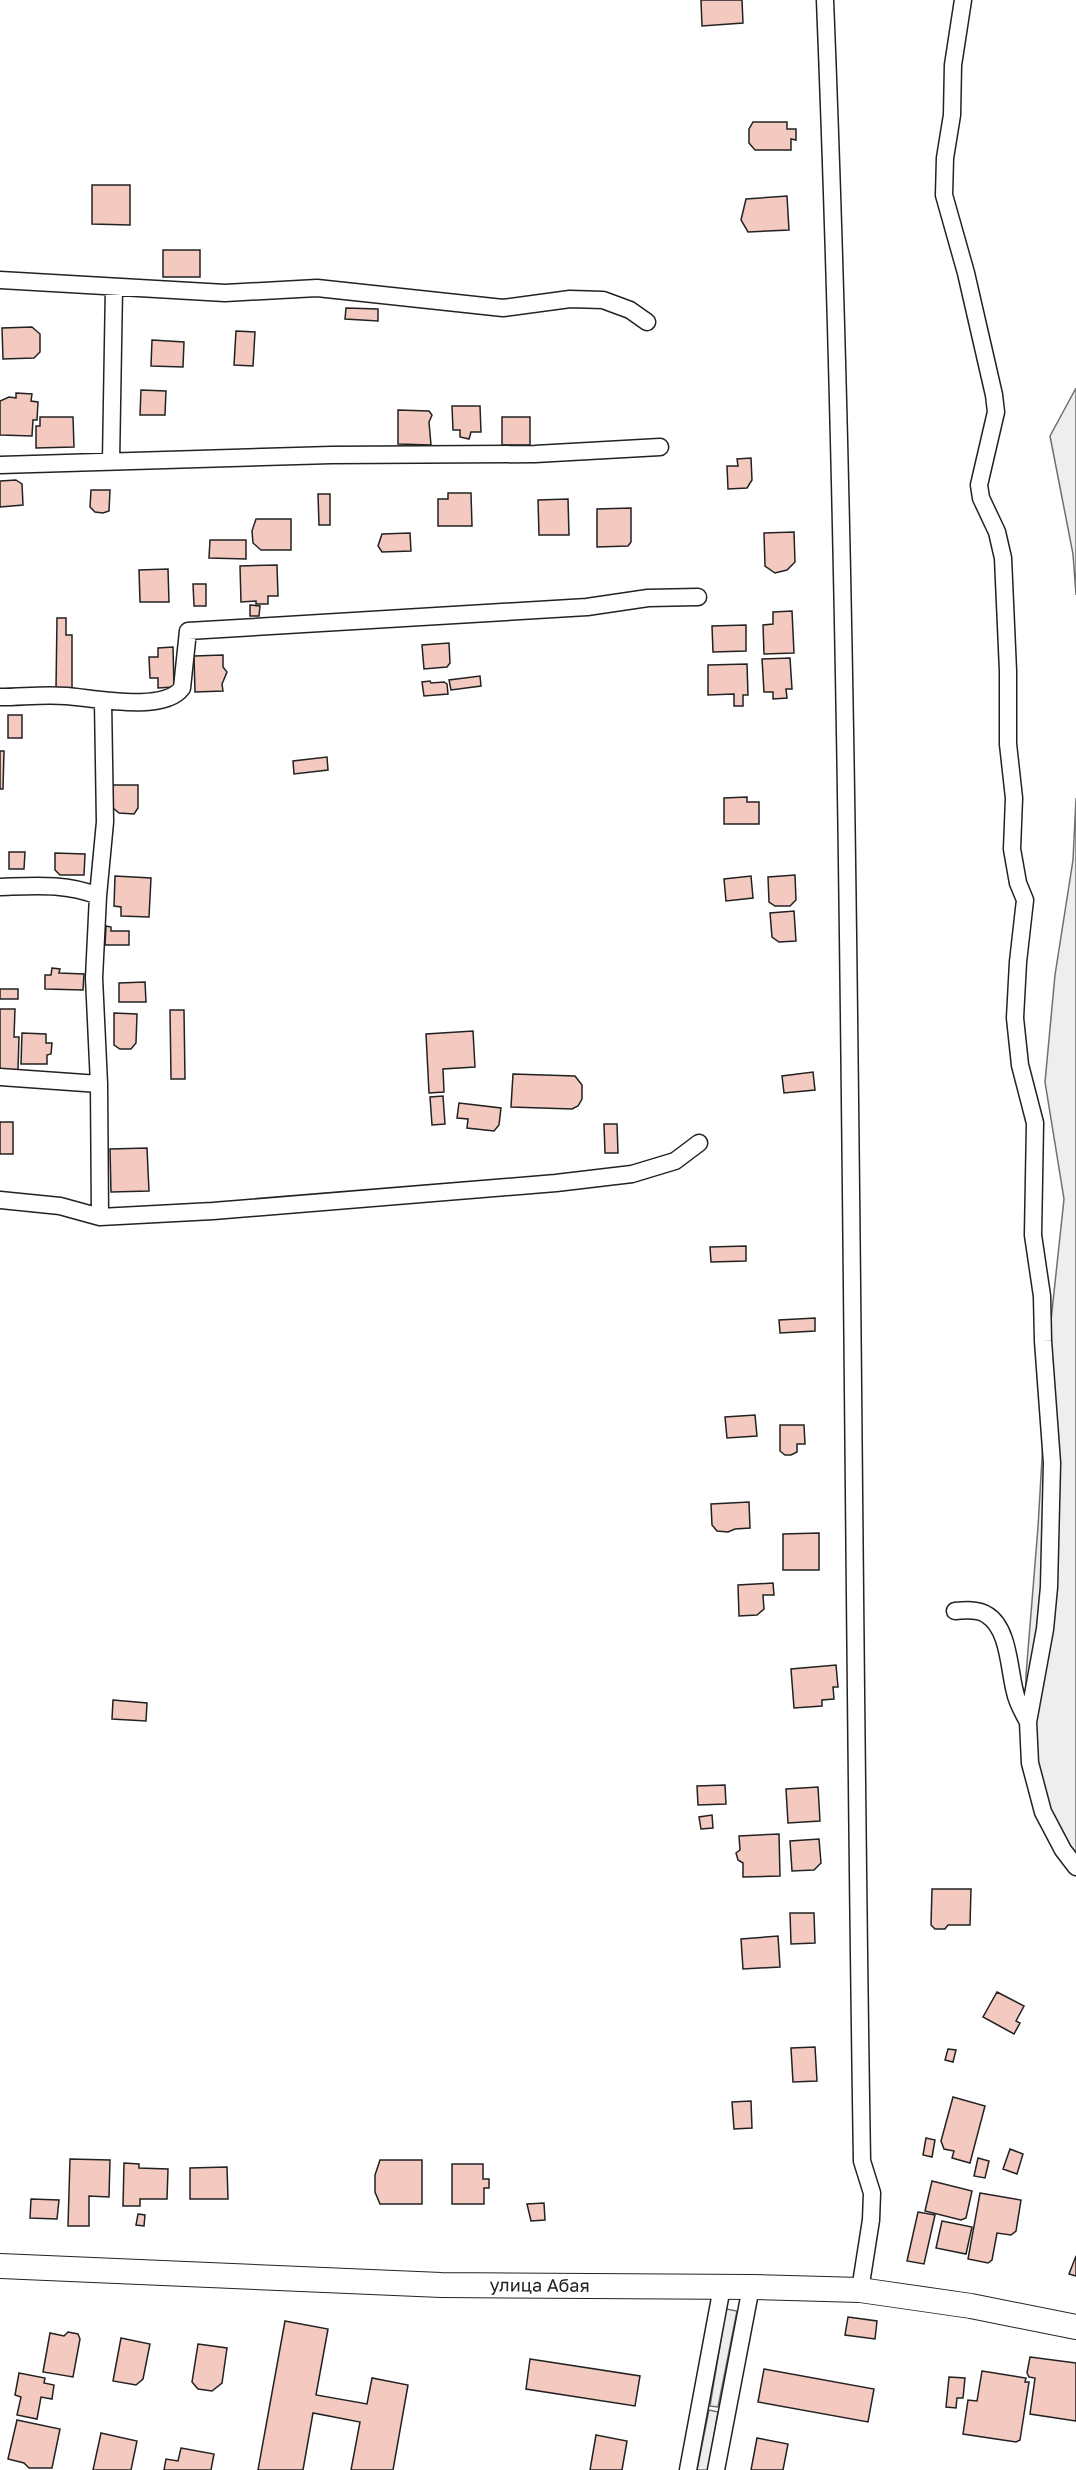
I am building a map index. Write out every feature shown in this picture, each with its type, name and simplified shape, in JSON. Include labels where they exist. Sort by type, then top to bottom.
[{"type":"main road","name":"улица Абая","points":[[0,2266],[441,2285],[860,2290],[971,2306],[1076,2327]]},
{"type":"street","points":[[825,0],[835,246],[850,998],[862,2161],[872,2193],[871,2220],[860,2290]]},
{"type":"street","points":[[963,0],[953,65],[952,115],[945,158],[944,195],[966,273],[996,412],[979,485],[981,498],[997,532],[1003,558],[1008,670],[1008,744],[1014,798],[1012,849],[1018,883],[1025,900],[1017,962],[1015,1018],[1020,1065],[1035,1123],[1033,1234],[1042,1296],[1052,1463],[1049,1587],[1045,1629],[1028,1722],[1030,1763],[1043,1812],[1063,1850],[1076,1867]]},
{"type":"street","points":[[0,280],[225,293],[317,288],[503,308],[570,299],[603,300],[630,310],[647,322]]},
{"type":"street","points":[[111,460],[114,287]]},
{"type":"street","points":[[0,465],[331,454],[524,455],[660,447]]},
{"type":"street","points":[[0,697],[65,696],[103,701],[159,701],[178,694],[182,688],[188,631],[587,607],[648,598],[698,597]]},
{"type":"street","points":[[100,1217],[99,1084],[94,978],[105,822],[103,701]]},
{"type":"street","points":[[0,887],[54,885],[82,890],[98,896]]},
{"type":"street","points":[[0,1077],[99,1084]]},
{"type":"street","points":[[0,1200],[60,1206],[100,1217],[225,1210],[556,1183],[632,1174],[675,1161],[699,1143]]},
{"type":"street","points":[[955,1611],[969,1610],[987,1614],[997,1624],[1011,1669],[1014,1691],[1028,1722]]},
{"type":"street","points":[[688,2470],[722,2287]]},
{"type":"street","points":[[716,2470],[751,2287]]},
{"type":"shaded area","points":[[1076,388],[1076,595],[1073,554],[1050,436]]},
{"type":"shaded area","points":[[1076,798],[1076,1861],[1054,1826],[1026,1747],[1026,1675],[1038,1527],[1049,1339],[1064,1199],[1045,1082],[1055,975],[1073,860]]},
{"type":"shaded area","points":[[726,2309],[737,2311],[718,2407],[710,2406]]},
{"type":"shaded area","points":[[709,2410],[718,2412],[708,2470],[697,2470]]},
{"type":"building","points":[[701,0],[742,0],[743,23],[702,26]]},
{"type":"building","points":[[753,122],[787,122],[787,129],[796,129],[796,140],[791,139],[791,150],[755,150],[749,143],[749,129]]},
{"type":"building","points":[[92,185],[130,185],[130,225],[92,224]]},
{"type":"building","points":[[787,196],[789,230],[748,232],[741,220],[746,199]]},
{"type":"building","points":[[163,250],[200,250],[200,277],[163,277]]},
{"type":"building","points":[[346,308],[378,309],[378,321],[345,319]]},
{"type":"building","points":[[32,327],[40,334],[40,352],[34,358],[3,359],[2,328]]},
{"type":"building","points":[[236,331],[255,332],[253,366],[234,365]]},
{"type":"building","points":[[152,340],[184,342],[183,367],[151,366]]},
{"type":"building","points":[[141,390],[166,391],[165,415],[140,415]]},
{"type":"building","points":[[16,393],[32,394],[31,401],[38,402],[37,420],[33,420],[32,436],[0,435],[0,401],[9,397],[16,398]]},
{"type":"building","points":[[452,406],[480,406],[481,432],[471,432],[469,439],[460,437],[460,430],[453,430]]},
{"type":"building","points":[[398,410],[429,411],[432,415],[429,422],[431,445],[398,444]]},
{"type":"building","points":[[40,417],[73,417],[74,447],[36,448],[36,426],[40,426]]},
{"type":"building","points":[[502,417],[530,417],[530,445],[502,445]]},
{"type":"building","points":[[751,458],[752,480],[747,488],[728,489],[727,466],[738,466],[737,459]]},
{"type":"building","points":[[16,480],[22,484],[23,505],[0,507],[0,481]]},
{"type":"building","points":[[91,490],[110,490],[109,511],[95,512],[90,507]]},
{"type":"building","points":[[448,493],[471,493],[472,526],[438,526],[438,499],[448,499]]},
{"type":"building","points":[[318,494],[330,494],[330,525],[319,525]]},
{"type":"building","points":[[568,499],[569,535],[539,535],[538,500]]},
{"type":"building","points":[[631,508],[631,542],[628,546],[597,547],[597,509]]},
{"type":"building","points":[[256,519],[291,519],[291,550],[261,550],[253,543],[252,531]]},
{"type":"building","points":[[794,532],[795,562],[787,570],[775,573],[765,566],[764,533]]},
{"type":"building","points":[[410,533],[411,551],[382,552],[378,546],[382,534]]},
{"type":"building","points":[[210,540],[246,540],[246,559],[209,558]]},
{"type":"building","points":[[277,565],[278,596],[268,596],[268,604],[256,604],[256,601],[241,602],[240,566]]},
{"type":"building","points":[[168,569],[169,602],[140,602],[139,570]]},
{"type":"building","points":[[193,584],[206,584],[206,606],[194,606]]},
{"type":"building","points":[[250,605],[260,606],[259,616],[250,616]]},
{"type":"building","points":[[792,611],[794,653],[764,654],[763,625],[773,624],[773,612]]},
{"type":"building","points":[[57,618],[66,618],[66,635],[72,635],[72,689],[56,689]]},
{"type":"building","points":[[746,625],[746,651],[713,652],[712,626]]},
{"type":"building","points":[[449,643],[450,663],[447,667],[424,669],[422,645]]},
{"type":"building","points":[[173,647],[174,687],[158,688],[158,678],[150,678],[149,657],[158,657],[158,648]]},
{"type":"building","points":[[223,655],[223,667],[227,672],[222,684],[223,691],[195,692],[194,656]]},
{"type":"building","points":[[790,658],[792,689],[786,689],[787,698],[773,699],[773,692],[764,692],[762,659]]},
{"type":"building","points":[[747,664],[748,695],[743,695],[743,706],[734,706],[734,694],[708,695],[708,665]]},
{"type":"building","points":[[480,676],[481,686],[451,690],[449,680]]},
{"type":"building","points":[[422,682],[447,684],[448,694],[424,696]]},
{"type":"building","points":[[8,715],[22,715],[22,738],[8,738]]},
{"type":"building","points":[[0,751],[4,751],[3,789],[0,789]]},
{"type":"building","points":[[327,757],[328,770],[294,774],[293,761]]},
{"type":"building","points":[[113,785],[138,785],[138,808],[134,814],[119,813],[113,808]]},
{"type":"building","points":[[747,797],[747,802],[759,802],[759,824],[724,824],[724,798]]},
{"type":"building","points":[[9,852],[25,852],[24,869],[9,869]]},
{"type":"building","points":[[55,853],[85,854],[84,875],[60,875],[55,870]]},
{"type":"building","points":[[795,875],[796,900],[790,906],[775,906],[769,902],[768,877]]},
{"type":"building","points":[[115,876],[151,878],[149,917],[121,916],[121,907],[114,906]]},
{"type":"building","points":[[751,876],[753,898],[726,901],[724,879]]},
{"type":"building","points":[[794,911],[796,941],[779,942],[772,937],[770,913]]},
{"type":"building","points":[[106,926],[111,927],[111,931],[129,931],[129,945],[105,945]]},
{"type":"building","points":[[52,968],[60,969],[59,973],[84,974],[83,990],[45,989],[45,975],[51,975]]},
{"type":"building","points":[[145,982],[146,1002],[119,1002],[119,983]]},
{"type":"building","points":[[0,989],[18,989],[18,999],[0,999]]},
{"type":"building","points":[[0,1009],[15,1009],[14,1037],[19,1037],[18,1069],[15,1073],[0,1073]]},
{"type":"building","points":[[170,1010],[184,1010],[185,1079],[171,1079]]},
{"type":"building","points":[[114,1013],[137,1014],[136,1043],[131,1049],[120,1049],[114,1045]]},
{"type":"building","points":[[473,1031],[475,1067],[443,1069],[444,1092],[429,1093],[426,1034]]},
{"type":"building","points":[[22,1033],[46,1034],[46,1043],[52,1043],[51,1054],[47,1055],[47,1064],[21,1064]]},
{"type":"building","points":[[813,1072],[815,1090],[784,1093],[782,1076]]},
{"type":"building","points":[[513,1074],[575,1076],[582,1085],[582,1099],[578,1106],[572,1109],[511,1107]]},
{"type":"building","points":[[443,1096],[445,1124],[432,1125],[430,1097]]},
{"type":"building","points":[[459,1103],[501,1108],[499,1125],[494,1131],[467,1128],[468,1119],[457,1118]]},
{"type":"building","points":[[0,1122],[13,1122],[13,1154],[0,1154]]},
{"type":"building","points":[[604,1124],[617,1124],[618,1153],[605,1153]]},
{"type":"building","points":[[147,1148],[149,1191],[111,1192],[110,1149]]},
{"type":"building","points":[[746,1246],[746,1261],[711,1262],[710,1247]]},
{"type":"building","points":[[815,1318],[815,1331],[780,1333],[779,1320]]},
{"type":"building","points":[[755,1415],[757,1436],[727,1438],[725,1417]]},
{"type":"building","points":[[780,1425],[804,1425],[805,1444],[797,1444],[797,1452],[791,1455],[785,1455],[780,1451]]},
{"type":"building","points":[[749,1502],[750,1528],[728,1532],[717,1531],[712,1525],[711,1504]]},
{"type":"building","points":[[819,1533],[819,1570],[783,1570],[783,1534]]},
{"type":"building","points":[[773,1583],[774,1595],[763,1595],[764,1609],[757,1615],[739,1616],[738,1585]]},
{"type":"building","points":[[836,1665],[838,1687],[833,1687],[834,1699],[822,1700],[822,1706],[794,1708],[791,1669]]},
{"type":"building","points":[[113,1700],[147,1703],[146,1721],[112,1719]]},
{"type":"building","points":[[725,1785],[726,1804],[698,1805],[697,1786]]},
{"type":"building","points":[[818,1787],[820,1821],[788,1823],[786,1789]]},
{"type":"building","points":[[712,1815],[713,1828],[701,1829],[699,1817]]},
{"type":"building","points":[[779,1834],[780,1876],[743,1877],[743,1863],[738,1860],[736,1853],[740,1850],[739,1836]]},
{"type":"building","points":[[819,1839],[821,1863],[814,1870],[792,1871],[790,1841]]},
{"type":"building","points":[[932,1889],[971,1889],[970,1925],[948,1925],[945,1929],[935,1929],[931,1925]]},
{"type":"building","points":[[790,1913],[814,1913],[815,1943],[791,1944]]},
{"type":"building","points":[[778,1936],[780,1967],[743,1969],[741,1939]]},
{"type":"building","points":[[997,1992],[1024,2006],[1016,2021],[1020,2023],[1014,2034],[983,2017]]},
{"type":"building","points":[[815,2047],[817,2081],[793,2082],[791,2048]]},
{"type":"building","points":[[948,2049],[956,2050],[953,2062],[945,2060]]},
{"type":"building","points":[[953,2097],[985,2106],[970,2163],[952,2158],[954,2151],[944,2149],[941,2141]]},
{"type":"building","points":[[751,2101],[752,2128],[734,2129],[732,2102]]},
{"type":"building","points":[[926,2138],[935,2140],[932,2157],[923,2155]]},
{"type":"building","points":[[1010,2149],[1023,2154],[1017,2174],[1003,2169]]},
{"type":"building","points":[[978,2158],[989,2161],[985,2178],[974,2176]]},
{"type":"building","points":[[70,2159],[110,2160],[109,2197],[89,2196],[89,2226],[68,2226]]},
{"type":"building","points":[[380,2160],[422,2160],[422,2204],[380,2204],[375,2192],[375,2175]]},
{"type":"building","points":[[124,2163],[139,2164],[139,2168],[168,2169],[167,2199],[140,2199],[140,2206],[123,2206]]},
{"type":"building","points":[[452,2164],[483,2164],[483,2179],[489,2179],[489,2188],[484,2188],[484,2204],[452,2204]]},
{"type":"building","points":[[227,2167],[228,2199],[190,2199],[190,2168]]},
{"type":"building","points":[[932,2181],[972,2191],[966,2218],[961,2220],[925,2211]]},
{"type":"building","points":[[980,2193],[1021,2200],[1016,2231],[1011,2235],[997,2233],[992,2260],[988,2263],[968,2259]]},
{"type":"building","points":[[31,2199],[59,2200],[57,2219],[30,2218]]},
{"type":"building","points":[[544,2203],[545,2220],[531,2221],[527,2204]]},
{"type":"building","points":[[918,2212],[935,2215],[924,2264],[907,2261]]},
{"type":"building","points":[[138,2214],[145,2215],[144,2226],[136,2225]]},
{"type":"building","points":[[942,2221],[972,2227],[966,2254],[936,2248]]},
{"type":"building","points":[[1076,2256],[1076,2276],[1069,2274]]},
{"type":"building","points":[[848,2317],[877,2321],[875,2339],[845,2335]]},
{"type":"building","points":[[285,2321],[328,2329],[316,2395],[367,2404],[372,2378],[408,2385],[393,2470],[351,2470],[360,2422],[313,2413],[303,2470],[258,2470]]},
{"type":"building","points":[[68,2332],[78,2334],[80,2339],[73,2377],[43,2372],[50,2333],[64,2336]]},
{"type":"building","points":[[121,2338],[150,2344],[143,2379],[136,2385],[113,2381]]},
{"type":"building","points":[[198,2344],[227,2348],[222,2383],[212,2391],[198,2389],[192,2382]]},
{"type":"building","points":[[1030,2357],[1076,2363],[1076,2421],[1030,2414],[1035,2378],[1029,2377],[1027,2373]]},
{"type":"building","points":[[530,2359],[640,2376],[635,2406],[526,2389]]},
{"type":"building","points":[[764,2369],[874,2389],[868,2422],[758,2402]]},
{"type":"building","points":[[982,2371],[1026,2378],[1025,2382],[1029,2382],[1020,2440],[1016,2442],[963,2434],[968,2400],[977,2401]]},
{"type":"building","points":[[19,2373],[45,2378],[44,2383],[54,2385],[52,2399],[41,2397],[37,2419],[17,2415],[21,2397],[15,2395]]},
{"type":"building","points":[[949,2377],[965,2378],[963,2398],[957,2398],[956,2408],[946,2407]]},
{"type":"building","points":[[17,2420],[60,2429],[52,2468],[29,2468],[24,2463],[8,2459]]},
{"type":"building","points":[[101,2433],[137,2441],[131,2470],[93,2470]]},
{"type":"building","points":[[596,2435],[627,2441],[622,2470],[590,2470]]},
{"type":"building","points":[[757,2438],[788,2444],[783,2470],[751,2470]]},
{"type":"building","points":[[181,2448],[214,2454],[211,2470],[164,2470],[166,2459],[178,2461]]}]
